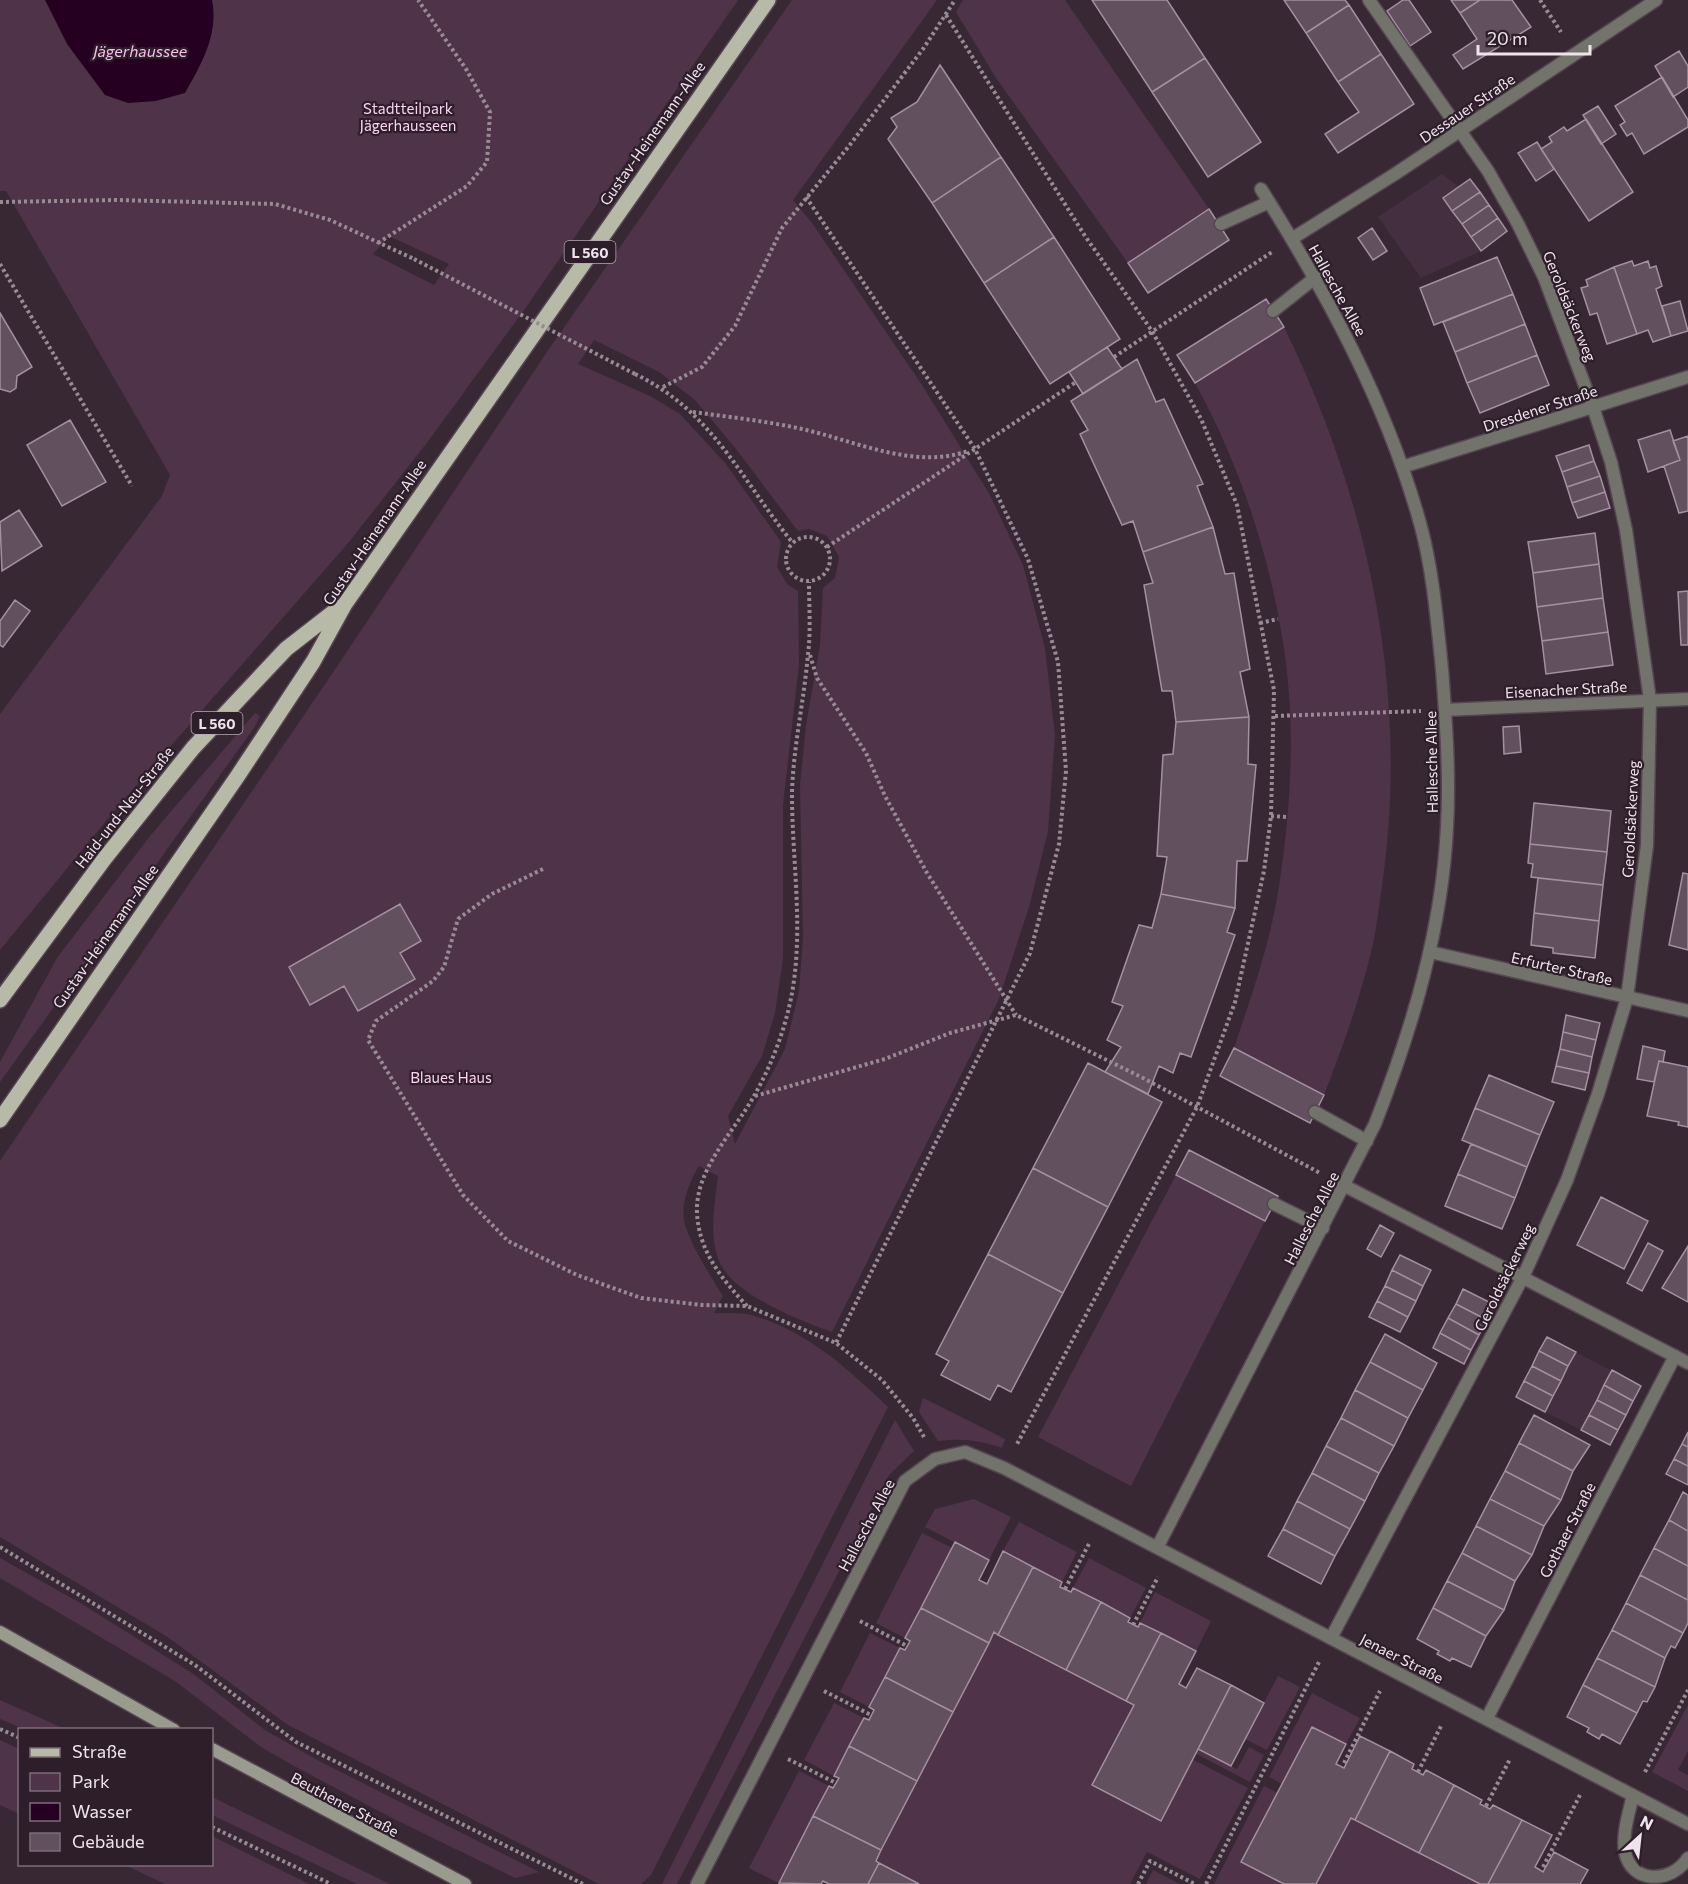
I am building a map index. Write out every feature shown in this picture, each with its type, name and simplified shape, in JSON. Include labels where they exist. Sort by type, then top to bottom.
[{"type":"main road","name":"Gustav-Heinemann-Allee","points":[[0,1120],[256,748],[313,662],[345,604],[768,0]]},
{"type":"main road","name":"Haid-und-Neu-Straße","points":[[0,1000],[105,858],[193,748],[286,649],[345,604]]},
{"type":"main road","points":[[2,1635],[170,1728]]},
{"type":"main road","name":"Beuthener Straße","points":[[213,1750],[465,1884]]},
{"type":"street","name":"Geroldsäckerweg","points":[[1331,1638],[1523,1277],[1567,1180],[1598,1094],[1627,998],[1647,845],[1650,700],[1626,530],[1611,462],[1593,407],[1534,255],[1488,171],[1370,0]]},
{"type":"street","name":"Dessauer Straße","points":[[1293,238],[1395,174],[1656,0]]},
{"type":"street","name":"Hallesche Allee","points":[[698,1884],[905,1481],[935,1458],[965,1452],[1004,1468],[1158,1546],[1345,1186],[1367,1141],[1398,1065],[1430,952],[1447,829],[1448,772],[1445,710],[1432,579],[1420,524],[1402,468],[1354,350],[1316,277],[1261,189]]},
{"type":"street","points":[[1221,224],[1269,202]]},
{"type":"street","points":[[1274,311],[1316,277]]},
{"type":"street","name":"Dresdener Straße","points":[[1402,468],[1688,377]]},
{"type":"street","name":"Eisenacher Straße","points":[[1445,710],[1688,699]]},
{"type":"street","name":"Erfurter Straße","points":[[1430,952],[1688,1011]]},
{"type":"street","points":[[1315,1112],[1367,1141]]},
{"type":"street","points":[[1345,1186],[1688,1363]]},
{"type":"street","points":[[1274,1204],[1323,1228]]},
{"type":"street","name":"Gothaer Straße","points":[[1486,1718],[1675,1356]]},
{"type":"street","name":"Jenaer Straße","points":[[1158,1546],[1688,1824]]},
{"type":"street","points":[[1633,1795],[1625,1842],[1628,1860],[1634,1871],[1650,1879],[1668,1877],[1682,1868],[1688,1858]]},
{"type":"path","points":[[378,243],[467,186],[487,162],[490,112],[465,69],[418,0]]},
{"type":"path","points":[[663,387],[702,367],[735,326],[782,228],[849,146],[955,0]]},
{"type":"path","points":[[1540,0],[1575,53]]},
{"type":"path","points":[[946,15],[1085,236],[1152,331],[1202,419],[1237,505],[1274,690],[1271,816],[1264,871],[1235,1002],[1197,1107],[1004,1468]]},
{"type":"path","points":[[807,197],[975,449],[1028,559],[1043,603],[1058,662],[1066,771],[1059,844],[1030,953],[836,1343]]},
{"type":"path","points":[[0,201],[116,200],[275,204],[330,220],[414,259],[663,387],[693,412],[746,476],[792,542]]},
{"type":"path","points":[[1114,357],[1293,238]]},
{"type":"path","points":[[0,264],[132,486]]},
{"type":"path","points":[[827,547],[1076,382]]},
{"type":"path","points":[[693,412],[801,429],[893,455],[951,457],[975,449]]},
{"type":"path","points":[[811,536],[820,540],[827,547],[830,560],[826,572],[809,582],[792,575],[786,567],[785,558],[792,542],[811,536]]},
{"type":"path","points":[[747,1306],[720,1276],[702,1244],[697,1211],[702,1183],[715,1156],[754,1096],[777,1048],[790,1003],[796,963],[792,794],[809,651],[809,582]]},
{"type":"path","points":[[1260,623],[1278,619]]},
{"type":"path","points":[[809,651],[817,678],[866,753],[885,796],[927,873],[1016,1015],[1197,1107],[1345,1186]]},
{"type":"path","points":[[1275,717],[1404,711]]},
{"type":"path","points":[[1271,816],[1287,817]]},
{"type":"path","points":[[543,869],[492,894],[458,918],[444,967],[433,981],[376,1021],[368,1040],[463,1195],[508,1241],[577,1275],[641,1298],[702,1305],[747,1306],[836,1343],[882,1380],[914,1418],[935,1458]]},
{"type":"path","points":[[754,1096],[885,1059],[950,1033],[1016,1015]]},
{"type":"path","points":[[1065,1589],[1102,1518]]},
{"type":"path","points":[[0,1547],[195,1665],[296,1742],[583,1884]]},
{"type":"path","points":[[1133,1625],[1170,1553]]},
{"type":"path","points":[[839,1610],[907,1646]]},
{"type":"path","points":[[1206,1884],[1331,1638]]},
{"type":"path","points":[[1344,1763],[1391,1669]]},
{"type":"path","points":[[803,1680],[871,1715]]},
{"type":"path","points":[[1633,1795],[1688,1690]]},
{"type":"path","points":[[1418,1772],[1454,1701]]},
{"type":"path","points":[[0,1729],[18,1737]]},
{"type":"path","points":[[1486,1806],[1521,1737]]},
{"type":"path","points":[[767,1748],[836,1784]]},
{"type":"path","points":[[1544,1867],[1591,1773]]},
{"type":"path","points":[[213,1827],[331,1884]]},
{"type":"path","points":[[1138,1884],[1150,1861],[1194,1884]]},
{"type":"shaded area","points":[[1442,174],[1459,187],[1470,179],[1507,231],[1481,251],[1421,278],[1378,217]]},
{"type":"shaded area","points":[[1547,1337],[1641,1386],[1610,1445],[1516,1397]]},
{"type":"green space","name":"Stadtteilpark Jägerhausseen","points":[[0,0],[738,0],[527,306],[426,444],[349,542],[115,810],[0,950],[0,714],[162,496],[170,475],[6,191],[0,191]],"holes":[[[389,236],[449,264],[434,285],[373,254]]]},
{"type":"green space","name":"Blaues Haus","points":[[792,0],[937,0],[793,200],[812,223],[922,385],[990,495],[1023,565],[1045,648],[1055,735],[1048,831],[1029,907],[999,999],[832,1332],[803,1321],[753,1296],[728,1275],[720,1263],[714,1242],[713,1220],[718,1176],[699,1166],[692,1178],[685,1199],[684,1220],[700,1259],[723,1296],[714,1313],[751,1315],[790,1330],[842,1365],[888,1407],[651,1875],[641,1884],[599,1884],[288,1725],[166,1636],[0,1537],[0,1161],[334,671],[549,349]],"holes":[[[594,340],[659,372],[695,400],[736,449],[798,531],[809,529],[827,536],[839,557],[835,578],[823,588],[820,645],[806,725],[800,785],[803,937],[799,992],[785,1049],[735,1144],[728,1116],[762,1056],[775,1013],[783,959],[783,805],[799,665],[798,591],[788,585],[777,567],[781,542],[726,464],[680,414],[650,396],[578,364]]]},
{"type":"green space","points":[[963,0],[1065,0],[1209,209],[1128,263],[996,78],[956,12]]},
{"type":"green space","points":[[1284,327],[1314,393],[1339,460],[1360,529],[1375,599],[1386,670],[1390,742],[1389,814],[1374,937],[1357,1002],[1324,1095],[1234,1048],[1254,988],[1276,907],[1289,797],[1290,708],[1280,625],[1260,541],[1231,459],[1195,383]]},
{"type":"green space","points":[[255,713],[260,716],[254,728],[0,1082],[0,1062],[57,958],[150,836]]},
{"type":"green space","points":[[1176,1175],[1265,1221],[1131,1486],[1038,1437]]},
{"type":"green space","points":[[923,1398],[1005,1439],[1002,1448],[970,1440],[938,1441],[919,1412]]},
{"type":"green space","points":[[895,1420],[914,1451],[889,1475],[677,1884],[662,1884]]},
{"type":"green space","points":[[974,1499],[1011,1517],[989,1560],[925,1527],[935,1509]]},
{"type":"green space","points":[[1019,1522],[1077,1552],[1062,1582],[1003,1551]]},
{"type":"green space","points":[[922,1533],[952,1548],[905,1638],[876,1623]]},
{"type":"green space","points":[[0,1558],[82,1604],[192,1673],[265,1730],[321,1762],[539,1872],[515,1878],[392,1818],[261,1747],[175,1681],[0,1578]]},
{"type":"green space","points":[[1089,1558],[1146,1588],[1130,1618],[1073,1588]]},
{"type":"green space","points":[[1155,1592],[1211,1621],[1196,1651],[1140,1623]]},
{"type":"green space","points":[[994,1632],[1134,1705],[1192,1759],[1248,1788],[1200,1879],[1147,1852],[1130,1884],[919,1884],[876,1861]]},
{"type":"green space","points":[[870,1633],[900,1648],[869,1707],[840,1692]]},
{"type":"green space","points":[[1278,1676],[1300,1687],[1267,1750],[1245,1739]]},
{"type":"green space","points":[[1312,1693],[1360,1718],[1346,1744],[1312,1727],[1282,1784],[1269,1777]]},
{"type":"green space","points":[[0,1700],[63,1728],[22,1728],[0,1719]]},
{"type":"green space","points":[[834,1703],[864,1718],[834,1776],[804,1760]]},
{"type":"green space","points":[[1688,1705],[1688,1751],[1678,1770],[1688,1775],[1688,1791],[1652,1772]]},
{"type":"green space","points":[[0,1740],[18,1749],[18,1814],[0,1805]]},
{"type":"green space","points":[[1249,1747],[1264,1755],[1250,1782],[1195,1753],[1198,1749],[1237,1769]]},
{"type":"green space","points":[[799,1771],[829,1786],[779,1883],[749,1868]]},
{"type":"green space","points":[[1264,1786],[1278,1793],[1242,1862],[1284,1884],[1214,1884]]},
{"type":"green space","points":[[213,1797],[390,1884],[357,1884],[213,1815]]},
{"type":"green space","points":[[1351,1818],[1480,1884],[1316,1884]]},
{"type":"green space","points":[[213,1836],[309,1884],[165,1884],[127,1866],[213,1866]]},
{"type":"green space","points":[[1153,1870],[1180,1884],[1146,1884]]},
{"type":"water","name":"Jägerhaussee","points":[[45,0],[212,0],[214,13],[211,37],[185,93],[156,101],[128,103],[105,95],[67,44]]},
{"type":"building","points":[[1092,0],[1167,0],[1205,58],[1152,92]]},
{"type":"building","points":[[1284,0],[1345,0],[1349,5],[1306,33]]},
{"type":"building","points":[[1403,0],[1409,0],[1431,32],[1410,46],[1387,11]]},
{"type":"building","points":[[1451,0],[1480,0],[1460,13]]},
{"type":"building","points":[[1480,0],[1512,0],[1531,27],[1463,69],[1453,55],[1477,39],[1460,13]]},
{"type":"building","points":[[1349,5],[1381,54],[1338,82],[1306,33]]},
{"type":"building","points":[[1679,51],[1688,66],[1688,87],[1673,97],[1655,66]]},
{"type":"building","points":[[1381,54],[1414,104],[1338,153],[1325,134],[1359,112],[1338,82]]},
{"type":"building","points":[[1205,58],[1261,142],[1208,177],[1152,92]]},
{"type":"building","points":[[940,65],[1001,157],[932,203],[888,139],[897,127],[891,118],[917,102]]},
{"type":"building","points":[[1662,77],[1688,120],[1688,127],[1644,154],[1632,133],[1627,136],[1620,125],[1625,122],[1615,106]]},
{"type":"building","points":[[1598,106],[1616,134],[1601,144],[1583,115]]},
{"type":"building","points":[[1586,119],[1633,192],[1589,221],[1541,149],[1552,142],[1549,137],[1564,127],[1567,131]]},
{"type":"building","points":[[1537,142],[1554,169],[1536,181],[1518,153]]},
{"type":"building","points":[[1001,157],[1054,237],[984,283],[932,203]]},
{"type":"building","points":[[1470,179],[1480,192],[1452,211],[1443,198]]},
{"type":"building","points":[[1480,192],[1489,205],[1462,224],[1452,211]]},
{"type":"building","points":[[1489,205],[1498,218],[1471,237],[1462,224]]},
{"type":"building","points":[[1209,209],[1229,240],[1148,293],[1128,263]]},
{"type":"building","points":[[1498,218],[1507,231],[1481,251],[1471,237]]},
{"type":"building","points":[[1372,228],[1387,251],[1373,260],[1358,238]]},
{"type":"building","points":[[1054,237],[1120,339],[1050,384],[984,283]]},
{"type":"building","points":[[1497,257],[1513,294],[1434,325],[1420,288]]},
{"type":"building","points":[[1632,261],[1634,266],[1648,261],[1650,268],[1656,266],[1662,286],[1656,289],[1671,336],[1653,342],[1648,330],[1637,334],[1614,267]]},
{"type":"building","points":[[1614,267],[1637,334],[1607,344],[1597,313],[1590,315],[1581,288],[1588,286],[1586,280]]},
{"type":"building","points":[[1513,294],[1525,324],[1455,352],[1443,322]]},
{"type":"building","points":[[1266,299],[1284,327],[1195,383],[1177,355]]},
{"type":"building","points":[[1680,301],[1688,331],[1671,336],[1662,306]]},
{"type":"building","points":[[0,313],[32,367],[17,376],[16,388],[10,392],[0,389]]},
{"type":"building","points":[[1525,324],[1537,355],[1467,383],[1455,352]]},
{"type":"building","points":[[1107,347],[1122,369],[1083,394],[1069,372]]},
{"type":"building","points":[[1537,355],[1549,385],[1480,413],[1467,383]]},
{"type":"building","points":[[1137,359],[1156,402],[1164,399],[1203,484],[1197,486],[1213,527],[1143,552],[1133,521],[1122,525],[1080,434],[1088,430],[1071,401]]},
{"type":"building","points":[[70,420],[106,482],[62,506],[27,445]]},
{"type":"building","points":[[1670,430],[1680,460],[1648,472],[1638,440]]},
{"type":"building","points":[[1688,436],[1688,511],[1679,513],[1664,466],[1680,460],[1673,441]]},
{"type":"building","points":[[1589,445],[1594,461],[1562,472],[1556,456]]},
{"type":"building","points":[[1594,461],[1600,476],[1567,487],[1562,472]]},
{"type":"building","points":[[1600,476],[1605,492],[1572,503],[1567,487]]},
{"type":"building","points":[[1605,492],[1610,508],[1578,518],[1572,503]]},
{"type":"building","points":[[19,510],[42,546],[2,571],[0,522]]},
{"type":"building","points":[[1213,527],[1225,574],[1234,573],[1250,669],[1240,672],[1249,717],[1176,722],[1172,691],[1162,691],[1144,585],[1153,583],[1143,552]]},
{"type":"building","points":[[1595,533],[1599,564],[1533,573],[1528,542]]},
{"type":"building","points":[[1599,564],[1603,598],[1537,607],[1533,573]]},
{"type":"building","points":[[1688,591],[1688,645],[1681,645],[1678,592]]},
{"type":"building","points":[[1603,598],[1608,632],[1542,641],[1537,607]]},
{"type":"building","points":[[15,600],[30,611],[3,647],[0,645],[0,621]]},
{"type":"building","points":[[1608,632],[1613,665],[1546,674],[1542,641]]},
{"type":"building","points":[[1249,717],[1248,764],[1256,765],[1247,861],[1237,861],[1235,908],[1161,894],[1167,857],[1157,856],[1163,755],[1173,754],[1176,722]]},
{"type":"building","points":[[1519,726],[1521,752],[1504,754],[1503,727]]},
{"type":"building","points":[[1534,803],[1611,811],[1607,852],[1530,844]]},
{"type":"building","points":[[1530,844],[1607,852],[1603,885],[1531,877],[1533,864],[1528,863]]},
{"type":"building","points":[[1683,873],[1688,874],[1688,950],[1669,945]]},
{"type":"building","points":[[1538,878],[1603,885],[1599,921],[1534,913]]},
{"type":"building","points":[[1161,894],[1235,908],[1227,932],[1235,935],[1191,1057],[1180,1053],[1173,1073],[1159,1066],[1148,1094],[1105,1072],[1121,1047],[1107,1040],[1123,1006],[1112,1002],[1139,925],[1152,928]]},
{"type":"building","points":[[400,904],[421,941],[400,953],[415,979],[358,1011],[344,986],[310,1005],[289,967]]},
{"type":"building","points":[[1534,913],[1599,921],[1595,958],[1553,953],[1553,948],[1531,945]]},
{"type":"building","points":[[1566,1015],[1600,1023],[1596,1040],[1563,1032]]},
{"type":"building","points":[[1563,1032],[1596,1040],[1592,1057],[1560,1049]]},
{"type":"building","points":[[1643,1046],[1665,1051],[1663,1062],[1659,1061],[1654,1082],[1637,1079]]},
{"type":"building","points":[[1234,1048],[1324,1095],[1310,1123],[1220,1076]]},
{"type":"building","points":[[1560,1049],[1592,1057],[1589,1073],[1556,1066]]},
{"type":"building","points":[[1659,1061],[1688,1067],[1688,1127],[1678,1125],[1679,1122],[1647,1116]]},
{"type":"building","points":[[1088,1063],[1162,1102],[1108,1207],[1033,1168]]},
{"type":"building","points":[[1556,1066],[1589,1073],[1585,1090],[1552,1082]]},
{"type":"building","points":[[1489,1075],[1554,1102],[1540,1135],[1475,1108]]},
{"type":"building","points":[[1475,1108],[1540,1135],[1527,1167],[1462,1140]]},
{"type":"building","points":[[1471,1144],[1527,1167],[1515,1198],[1458,1174]]},
{"type":"building","points":[[1189,1150],[1278,1196],[1265,1221],[1176,1175]]},
{"type":"building","points":[[1033,1168],[1108,1207],[1063,1293],[988,1254]]},
{"type":"building","points":[[1458,1174],[1515,1198],[1502,1229],[1445,1206]]},
{"type":"building","points":[[1601,1197],[1648,1221],[1624,1269],[1577,1245]]},
{"type":"building","points":[[1380,1225],[1394,1233],[1381,1257],[1367,1249]]},
{"type":"building","points":[[1648,1243],[1663,1251],[1642,1291],[1627,1283]]},
{"type":"building","points":[[1688,1246],[1688,1302],[1662,1288]]},
{"type":"building","points":[[988,1254],[1063,1293],[1011,1392],[998,1385],[990,1400],[941,1375],[949,1361],[936,1354]]},
{"type":"building","points":[[1400,1255],[1431,1270],[1423,1286],[1392,1270]]},
{"type":"building","points":[[1392,1270],[1423,1286],[1416,1301],[1385,1286]]},
{"type":"building","points":[[1385,1286],[1416,1301],[1408,1317],[1377,1301]]},
{"type":"building","points":[[1463,1289],[1495,1305],[1487,1320],[1456,1304]]},
{"type":"building","points":[[1377,1301],[1408,1317],[1400,1332],[1369,1317]]},
{"type":"building","points":[[1456,1304],[1487,1320],[1479,1335],[1448,1318]]},
{"type":"building","points":[[1448,1318],[1479,1335],[1471,1350],[1440,1333]]},
{"type":"building","points":[[1440,1333],[1471,1350],[1464,1364],[1433,1348]]},
{"type":"building","points":[[1385,1334],[1437,1363],[1423,1390],[1370,1362]]},
{"type":"building","points":[[1547,1337],[1576,1352],[1568,1366],[1539,1351]]},
{"type":"building","points":[[1539,1351],[1568,1366],[1561,1381],[1532,1366]]},
{"type":"building","points":[[1370,1362],[1423,1390],[1408,1418],[1355,1390]]},
{"type":"building","points":[[1532,1366],[1561,1381],[1553,1396],[1524,1381]]},
{"type":"building","points":[[1612,1370],[1641,1386],[1633,1401],[1604,1385]]},
{"type":"building","points":[[1524,1381],[1553,1396],[1545,1412],[1516,1397]]},
{"type":"building","points":[[1604,1385],[1633,1401],[1626,1415],[1597,1400]]},
{"type":"building","points":[[1355,1390],[1408,1418],[1394,1446],[1341,1418]]},
{"type":"building","points":[[1597,1400],[1626,1415],[1618,1430],[1589,1415]]},
{"type":"building","points":[[1534,1415],[1590,1445],[1573,1471],[1519,1443]]},
{"type":"building","points":[[1589,1415],[1618,1430],[1610,1445],[1581,1430]]},
{"type":"building","points":[[1341,1418],[1394,1446],[1379,1473],[1326,1446]]},
{"type":"building","points":[[1688,1432],[1688,1447],[1682,1444]]},
{"type":"building","points":[[1519,1443],[1573,1471],[1561,1500],[1505,1471]]},
{"type":"building","points":[[1682,1444],[1688,1447],[1688,1466],[1674,1459]]},
{"type":"building","points":[[1326,1446],[1379,1473],[1365,1501],[1312,1473]]},
{"type":"building","points":[[1674,1459],[1688,1466],[1688,1485],[1666,1474]]},
{"type":"building","points":[[1505,1471],[1561,1500],[1544,1526],[1490,1499]]},
{"type":"building","points":[[1312,1473],[1365,1501],[1350,1529],[1297,1501]]},
{"type":"building","points":[[1683,1492],[1688,1495],[1688,1531],[1669,1520]]},
{"type":"building","points":[[1490,1499],[1544,1526],[1532,1555],[1476,1526]]},
{"type":"building","points":[[1297,1501],[1350,1529],[1335,1556],[1283,1529]]},
{"type":"building","points":[[1669,1520],[1688,1531],[1688,1566],[1654,1548]]},
{"type":"building","points":[[1476,1526],[1532,1555],[1515,1581],[1462,1553]]},
{"type":"building","points":[[1283,1529],[1335,1556],[1321,1584],[1268,1556]]},
{"type":"building","points":[[955,1542],[989,1560],[979,1580],[987,1584],[1003,1551],[1033,1567],[998,1635],[994,1632],[989,1643],[921,1608]]},
{"type":"building","points":[[1654,1548],[1688,1566],[1688,1600],[1640,1575]]},
{"type":"building","points":[[1462,1553],[1515,1581],[1504,1610],[1447,1581]]},
{"type":"building","points":[[1033,1567],[1062,1582],[1060,1587],[1071,1592],[1073,1588],[1101,1602],[1066,1670],[998,1635]]},
{"type":"building","points":[[1640,1575],[1688,1600],[1688,1623],[1683,1633],[1626,1603]]},
{"type":"building","points":[[1447,1581],[1504,1610],[1486,1636],[1433,1608]]},
{"type":"building","points":[[1101,1602],[1130,1618],[1128,1622],[1138,1627],[1140,1623],[1161,1633],[1126,1701],[1066,1670]]},
{"type":"building","points":[[1626,1603],[1683,1633],[1675,1648],[1671,1646],[1665,1658],[1612,1630]]},
{"type":"building","points":[[921,1608],[989,1643],[953,1712],[885,1677],[900,1648],[905,1650],[910,1641],[905,1638]]},
{"type":"building","points":[[1433,1608],[1486,1636],[1471,1667],[1452,1658],[1450,1661],[1437,1654],[1439,1651],[1417,1639]]},
{"type":"building","points":[[1612,1630],[1665,1658],[1655,1687],[1597,1658]]},
{"type":"building","points":[[1161,1633],[1196,1651],[1179,1684],[1186,1688],[1197,1668],[1231,1685],[1161,1821],[1092,1785],[1134,1705],[1126,1701]]},
{"type":"building","points":[[1597,1658],[1655,1687],[1647,1702],[1643,1701],[1637,1713],[1583,1685]]},
{"type":"building","points":[[885,1677],[953,1712],[917,1781],[849,1746],[864,1718],[869,1720],[874,1710],[869,1707]]},
{"type":"building","points":[[1231,1685],[1264,1703],[1231,1766],[1198,1749]]},
{"type":"building","points":[[1583,1685],[1637,1713],[1620,1744],[1602,1734],[1599,1739],[1587,1732],[1589,1728],[1567,1717]]},
{"type":"building","points":[[1312,1727],[1346,1744],[1336,1764],[1344,1768],[1360,1736],[1390,1751],[1355,1820],[1351,1818],[1316,1884],[1284,1884],[1241,1862]]},
{"type":"building","points":[[849,1746],[917,1781],[881,1850],[813,1816],[829,1786],[833,1788],[839,1778],[834,1776]]},
{"type":"building","points":[[1390,1751],[1414,1764],[1412,1769],[1423,1775],[1426,1770],[1454,1785],[1419,1853],[1355,1820]]},
{"type":"building","points":[[1454,1785],[1482,1800],[1480,1804],[1490,1809],[1493,1805],[1522,1820],[1488,1884],[1480,1884],[1419,1853]]},
{"type":"building","points":[[813,1816],[881,1850],[876,1861],[879,1863],[868,1884],[829,1884],[823,1881],[821,1884],[779,1883]]},
{"type":"building","points":[[1522,1820],[1552,1835],[1535,1867],[1543,1872],[1554,1852],[1588,1870],[1580,1884],[1488,1884]]},
{"type":"building","points":[[879,1863],[919,1884],[868,1884]]}]
